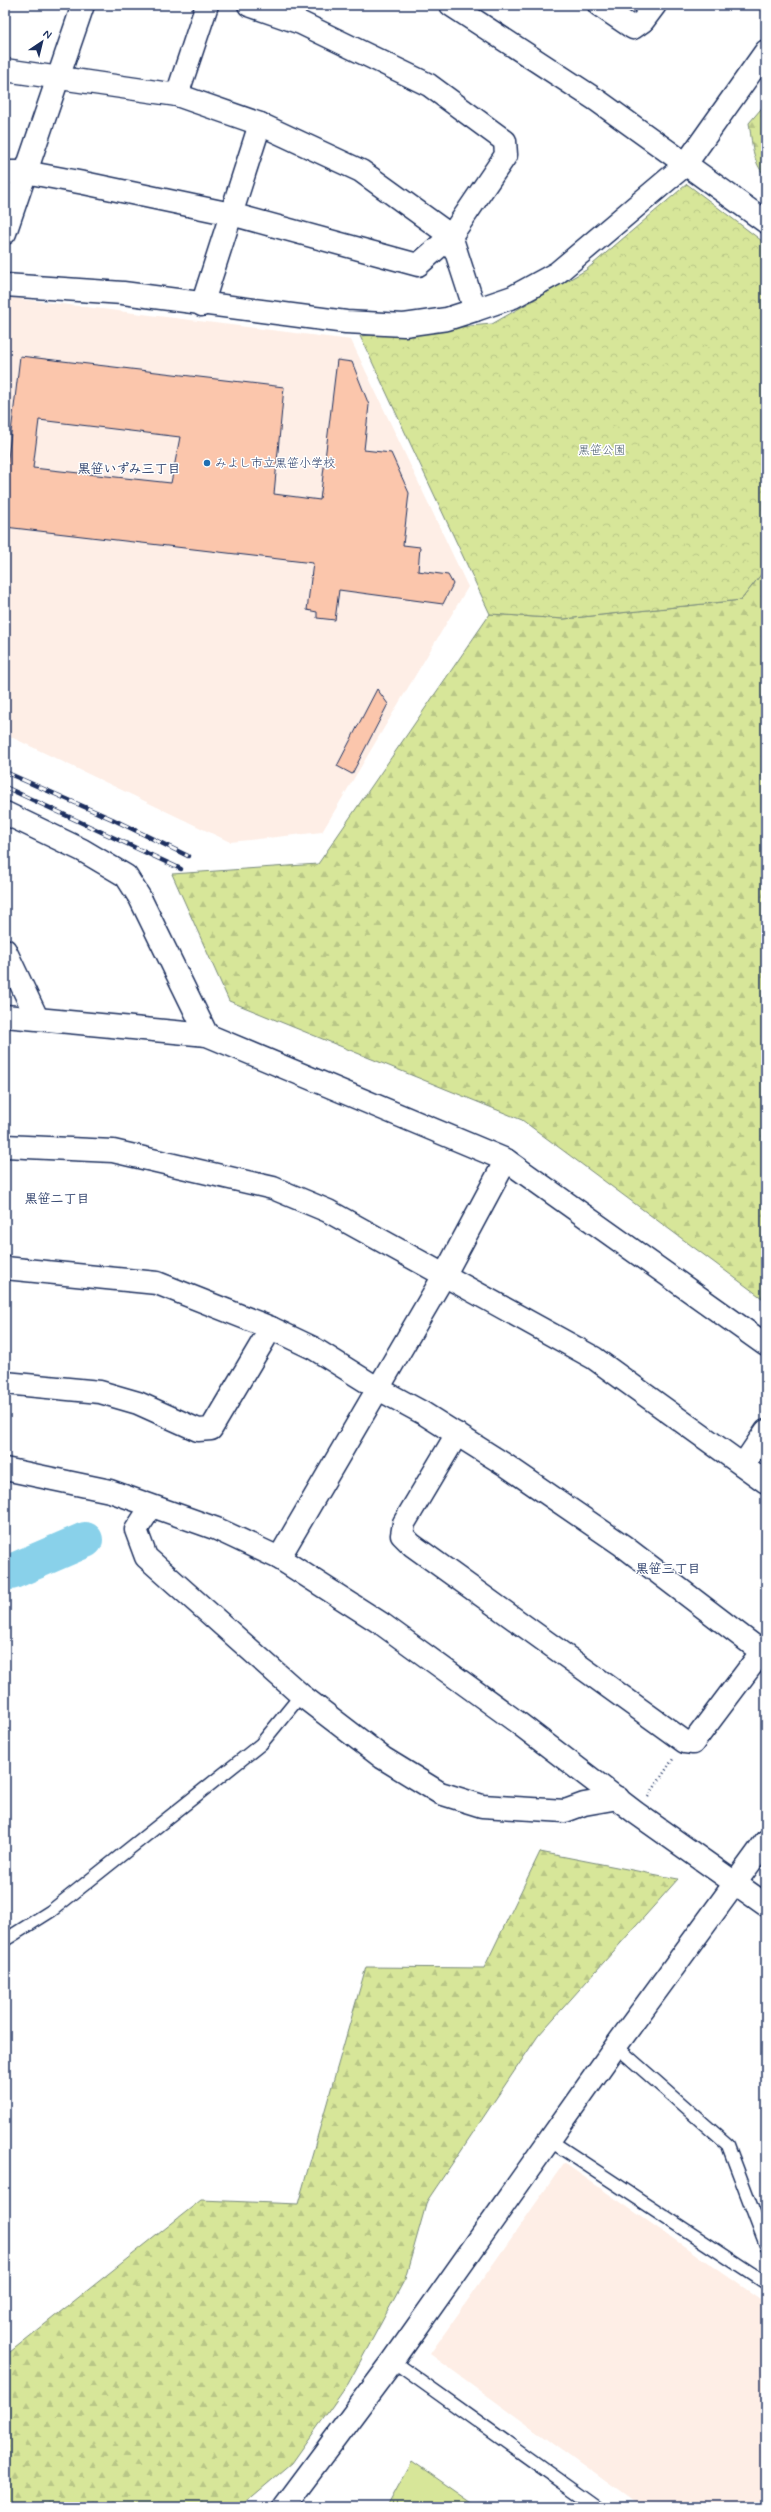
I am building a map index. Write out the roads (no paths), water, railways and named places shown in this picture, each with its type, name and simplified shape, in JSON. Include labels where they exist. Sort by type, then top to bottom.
[{"type":"street","points":[[5,233],[15,172],[58,78],[83,5]]},
{"type":"street","points":[[177,95],[207,5]]},
{"type":"street","points":[[15,172],[231,214],[411,265],[418,265],[451,236],[506,155],[505,141],[429,86],[301,23],[249,5]]},
{"type":"street","points":[[451,5],[598,102],[766,222]]},
{"type":"street","points":[[599,5],[633,28],[644,21],[655,5]]},
{"type":"street","points":[[5,284],[123,293],[202,305],[346,322],[404,325],[446,319],[513,298],[557,273],[685,165],[766,51]]},
{"type":"street","points":[[5,70],[177,95],[260,124],[361,171],[451,236],[475,310]]},
{"type":"street","points":[[202,305],[260,124]]},
{"type":"street","points":[[5,813],[82,850],[126,876],[140,898],[207,1035]]},
{"type":"street","points":[[5,950],[37,1018]]},
{"type":"street","points":[[5,1016],[207,1035],[506,1160],[766,1345]]},
{"type":"street","points":[[5,1146],[113,1150],[273,1188],[328,1212],[445,1274],[594,1358],[766,1482]]},
{"type":"street","points":[[279,1558],[445,1274],[506,1160]]},
{"type":"street","points":[[5,1268],[157,1283],[271,1328],[313,1348],[377,1388],[457,1434],[622,1545],[764,1649],[693,1742],[685,1742],[412,1545],[402,1535],[404,1523],[457,1434]]},
{"type":"street","points":[[5,1383],[100,1392],[138,1403],[198,1430],[211,1429],[271,1328]]},
{"type":"street","points":[[743,1464],[766,1431]]},
{"type":"street","points":[[5,1469],[110,1491],[151,1507],[217,1529],[279,1558],[382,1624],[618,1798],[636,1814],[734,1885],[766,1906]]},
{"type":"street","points":[[151,1507],[136,1530],[146,1557],[301,1695],[383,1758],[440,1793],[482,1806],[565,1811],[584,1804],[618,1798]]},
{"type":"street","points":[[284,2507],[393,2361],[616,2046],[766,1841]]},
{"type":"lane","points":[[5,1940],[51,1911],[261,1744],[301,1695]]},
{"type":"lane","points":[[616,2046],[728,2145],[766,2245]]},
{"type":"lane","points":[[549,2140],[766,2283]]},
{"type":"lane","points":[[393,2361],[597,2507]]},
{"type":"waterway","points":[[5,1572],[11,1572],[85,1540]]},
{"type":"railway","points":[[5,772],[112,819],[188,856]]},
{"type":"railway","points":[[5,787],[181,869]]},
{"type":"place","name":"みよし市立黒笹小学校","points":[[207,463]]},
{"type":"district","name":"黒笹いずみ三丁目","points":[[129,468]]},
{"type":"district","name":"黒笹二丁目","points":[[57,1198]]},
{"type":"district","name":"黒笹三丁目","points":[[668,1568]]},
{"type":"park label","name":"黒笹公園","points":[[602,450]]}]
